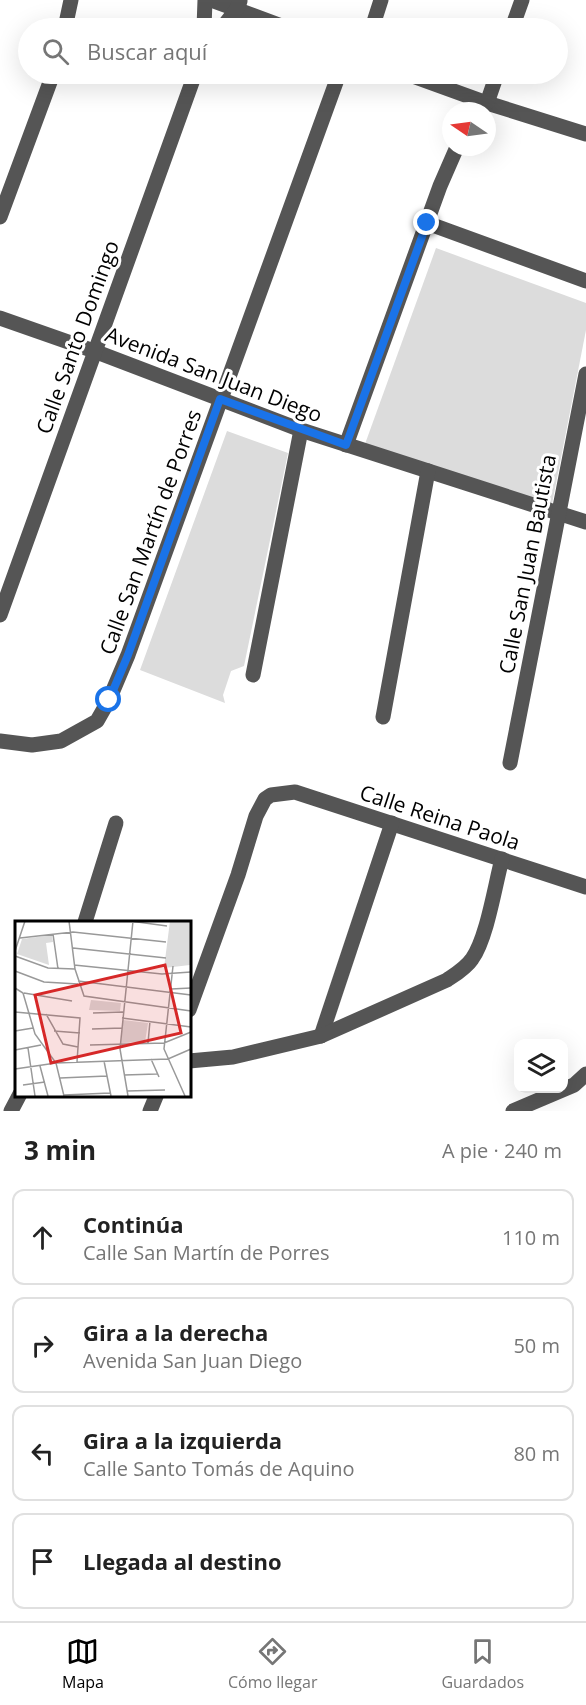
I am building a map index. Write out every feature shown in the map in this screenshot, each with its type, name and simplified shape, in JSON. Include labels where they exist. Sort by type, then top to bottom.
[{"type":"street","points":[[67,18],[71,0]]},
{"type":"street","points":[[205,18],[206,0]]},
{"type":"street","points":[[211,0],[239,5],[266,18]]},
{"type":"street","points":[[375,18],[381,0]]},
{"type":"street","points":[[516,18],[522,0]]},
{"type":"street","points":[[229,18],[239,5]]},
{"type":"street","points":[[0,217],[49,84]]},
{"type":"street","name":"Calle Santo Domingo","points":[[0,615],[191,84]]},
{"type":"street","name":"Calle San Martín de Porres","points":[[0,741],[32,745],[61,741],[97,721],[109,700],[128,655],[335,84]]},
{"type":"street","points":[[430,84],[471,102]]},
{"type":"street","points":[[485,102],[493,84]]},
{"type":"street","points":[[496,110],[586,134]]},
{"type":"street","points":[[346,445],[453,156]]},
{"type":"street","points":[[427,223],[586,281]]},
{"type":"street","name":"Avenida San Juan Diego","points":[[0,318],[94,351],[301,430],[586,522]]},
{"type":"street","name":"Calle San Juan Bautista","points":[[510,763],[586,374]]},
{"type":"street","points":[[253,675],[301,430]]},
{"type":"street","points":[[383,717],[428,471]]},
{"type":"street","name":"Calle Reina Paola","points":[[190,1007],[238,874],[256,816],[265,799],[271,795],[295,792],[586,887]]},
{"type":"street","points":[[85,921],[116,823]]},
{"type":"street","points":[[321,1036],[392,823]]},
{"type":"street","points":[[190,1061],[233,1057],[321,1036],[447,980],[465,967],[477,951],[502,859]]},
{"type":"street","points":[[513,1111],[574,1085],[586,1074]]},
{"type":"street","points":[[11,1111],[19,1096]]},
{"type":"street","points":[[150,1111],[157,1096]]},
{"type":"shaded area","points":[[436,248],[586,303],[586,330],[552,504],[365,444]]},
{"type":"shaded area","points":[[227,431],[288,453],[244,666],[231,671],[223,695],[225,703],[140,670]]},
{"type":"route","points":[[109,700],[128,655],[220,399],[346,445],[427,223]]}]
